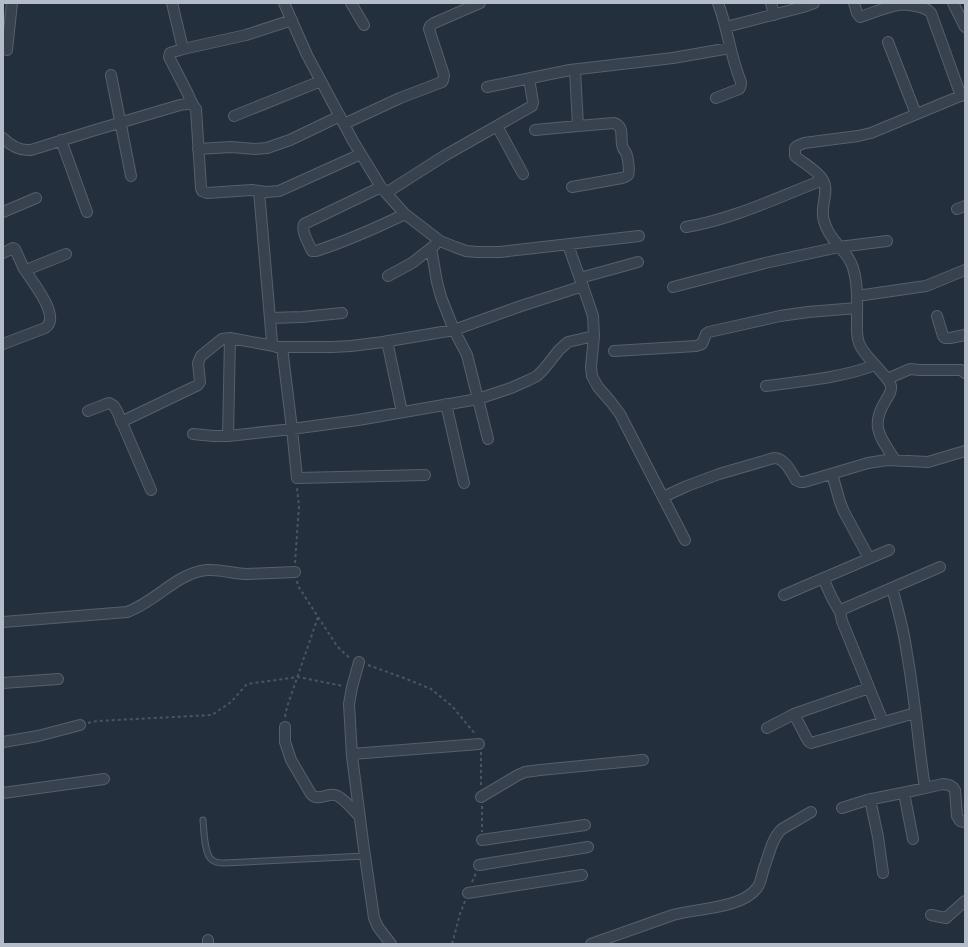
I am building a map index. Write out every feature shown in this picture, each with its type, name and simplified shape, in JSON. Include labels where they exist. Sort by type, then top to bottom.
[{"type":"street","points":[[7,50],[12,3]]},
{"type":"street","points":[[172,3],[183,49]]},
{"type":"street","points":[[284,3],[307,55],[361,154],[384,190],[405,214],[440,241],[466,251],[500,252],[639,236]]},
{"type":"street","points":[[351,3],[364,25]]},
{"type":"street","points":[[198,149],[231,147],[255,149],[267,148],[442,82],[444,80],[444,75],[429,29],[430,26],[464,6],[480,3]]},
{"type":"street","points":[[716,98],[741,87],[741,82],[733,62],[724,18],[718,3]]},
{"type":"street","points":[[771,3],[774,15]]},
{"type":"street","points":[[726,27],[814,3]]},
{"type":"street","points":[[854,3],[857,13],[860,16],[897,5],[928,9],[931,13],[963,95],[871,133],[804,143],[795,148],[795,156],[818,174],[823,180],[826,196],[822,213],[823,220],[839,247],[849,258],[853,266],[857,296],[856,333],[862,349],[887,378],[891,386],[890,393],[882,406],[877,422],[881,438],[896,460]]},
{"type":"street","points":[[924,8],[936,3]]},
{"type":"street","points":[[953,3],[965,27]]},
{"type":"street","points":[[292,20],[246,35],[170,53],[169,57],[196,109],[202,191],[207,193],[252,190],[272,192],[283,189],[361,154]]},
{"type":"street","points":[[888,42],[916,114]]},
{"type":"street","points":[[487,87],[576,70],[673,58],[730,48]]},
{"type":"street","points":[[576,70],[578,126]]},
{"type":"street","points":[[111,75],[131,176]]},
{"type":"street","points":[[405,214],[369,232],[316,251],[312,251],[303,230],[304,224],[384,190],[532,106],[533,102],[528,79]]},
{"type":"street","points":[[234,116],[322,81]]},
{"type":"street","points":[[3,138],[13,146],[25,150],[31,150],[180,105],[193,105]]},
{"type":"street","points":[[535,130],[614,124],[618,124],[621,128],[622,146],[627,154],[628,175],[622,178],[572,187]]},
{"type":"street","points":[[497,126],[524,174]]},
{"type":"street","points":[[61,140],[87,212]]},
{"type":"street","points":[[686,227],[702,224],[735,214],[823,180]]},
{"type":"street","points":[[259,191],[272,342],[278,346],[292,429],[297,478],[426,475]]},
{"type":"street","points":[[3,212],[36,198]]},
{"type":"street","points":[[388,276],[412,263],[440,241]]},
{"type":"street","points":[[673,287],[765,263],[839,247],[887,241]]},
{"type":"street","points":[[568,245],[582,282],[592,316],[594,336],[591,367],[592,376],[598,387],[620,414],[685,540]]},
{"type":"street","points":[[3,252],[13,248],[15,249],[25,270],[47,305],[51,317],[48,326],[45,328],[3,344]]},
{"type":"street","points":[[431,248],[441,298],[454,330],[467,355],[488,439]]},
{"type":"street","points":[[25,270],[66,254]]},
{"type":"street","points":[[121,422],[198,385],[200,382],[198,363],[201,356],[225,338],[278,346],[338,346],[387,341],[454,330],[638,262]]},
{"type":"street","points":[[857,296],[926,286],[965,270]]},
{"type":"street","points":[[614,351],[696,346],[702,344],[706,334],[709,332],[780,316],[857,308]]},
{"type":"street","points":[[270,318],[302,317],[342,313]]},
{"type":"street","points":[[938,316],[943,336],[945,338],[965,335]]},
{"type":"street","points":[[193,434],[228,436],[292,429],[358,420],[478,399],[511,388],[537,376],[568,342],[594,336]]},
{"type":"street","points":[[228,436],[230,338]]},
{"type":"street","points":[[387,341],[402,412]]},
{"type":"street","points":[[766,386],[828,377],[861,370],[875,365]]},
{"type":"street","points":[[887,378],[910,369],[961,370],[965,373]]},
{"type":"street","points":[[88,411],[109,403],[114,406],[151,490]]},
{"type":"street","points":[[446,404],[464,483]]},
{"type":"street","points":[[663,497],[719,474],[774,458],[782,460],[796,480],[804,482],[868,463],[887,460],[928,462],[965,451]]},
{"type":"street","points":[[832,474],[842,507],[868,558]]},
{"type":"street","points":[[784,595],[889,550]]},
{"type":"street","points":[[840,612],[843,609],[940,567]]},
{"type":"street","points":[[3,622],[127,612],[140,607],[187,576],[206,570],[240,574],[295,572]]},
{"type":"street","points":[[823,578],[840,612],[842,621],[883,722]]},
{"type":"street","points":[[892,588],[907,653],[925,788]]},
{"type":"street","points":[[359,662],[349,704],[352,754],[374,918],[378,927],[391,944]]},
{"type":"street","points":[[3,683],[58,678]]},
{"type":"street","points":[[767,728],[794,714],[869,688]]},
{"type":"street","points":[[794,714],[807,739],[811,743],[915,713]]},
{"type":"street","points":[[3,742],[38,736],[80,725]]},
{"type":"street","points":[[285,727],[285,742],[291,760],[312,796],[317,797],[336,795],[360,817]]},
{"type":"street","points":[[352,754],[479,744]]},
{"type":"street","points":[[481,797],[525,772],[643,760]]},
{"type":"street","points":[[3,793],[104,779]]},
{"type":"street","points":[[842,808],[870,799],[943,784],[950,785],[955,790],[957,816],[960,821],[965,822]]},
{"type":"street","points":[[904,793],[913,839]]},
{"type":"street","points":[[870,799],[878,837],[883,873]]},
{"type":"street","points":[[591,944],[673,915],[718,907],[747,897],[758,887],[773,844],[779,832],[811,812]]},
{"type":"street","points":[[482,840],[585,825]]},
{"type":"street","points":[[479,864],[588,847]]},
{"type":"street","points":[[468,894],[582,875]]},
{"type":"street","points":[[931,915],[946,918],[965,901]]},
{"type":"lane","points":[[203,820],[207,854],[212,860],[224,864],[365,856]]},
{"type":"path","points":[[297,478],[299,506],[295,572],[298,586],[337,646],[351,659],[431,689],[452,706],[475,733],[481,751],[482,840]]},
{"type":"path","points":[[285,727],[286,714],[318,617]]},
{"type":"path","points":[[80,725],[97,721],[212,715],[231,702],[247,684],[298,677],[352,687]]},
{"type":"path","points":[[452,944],[460,914],[479,864]]}]
